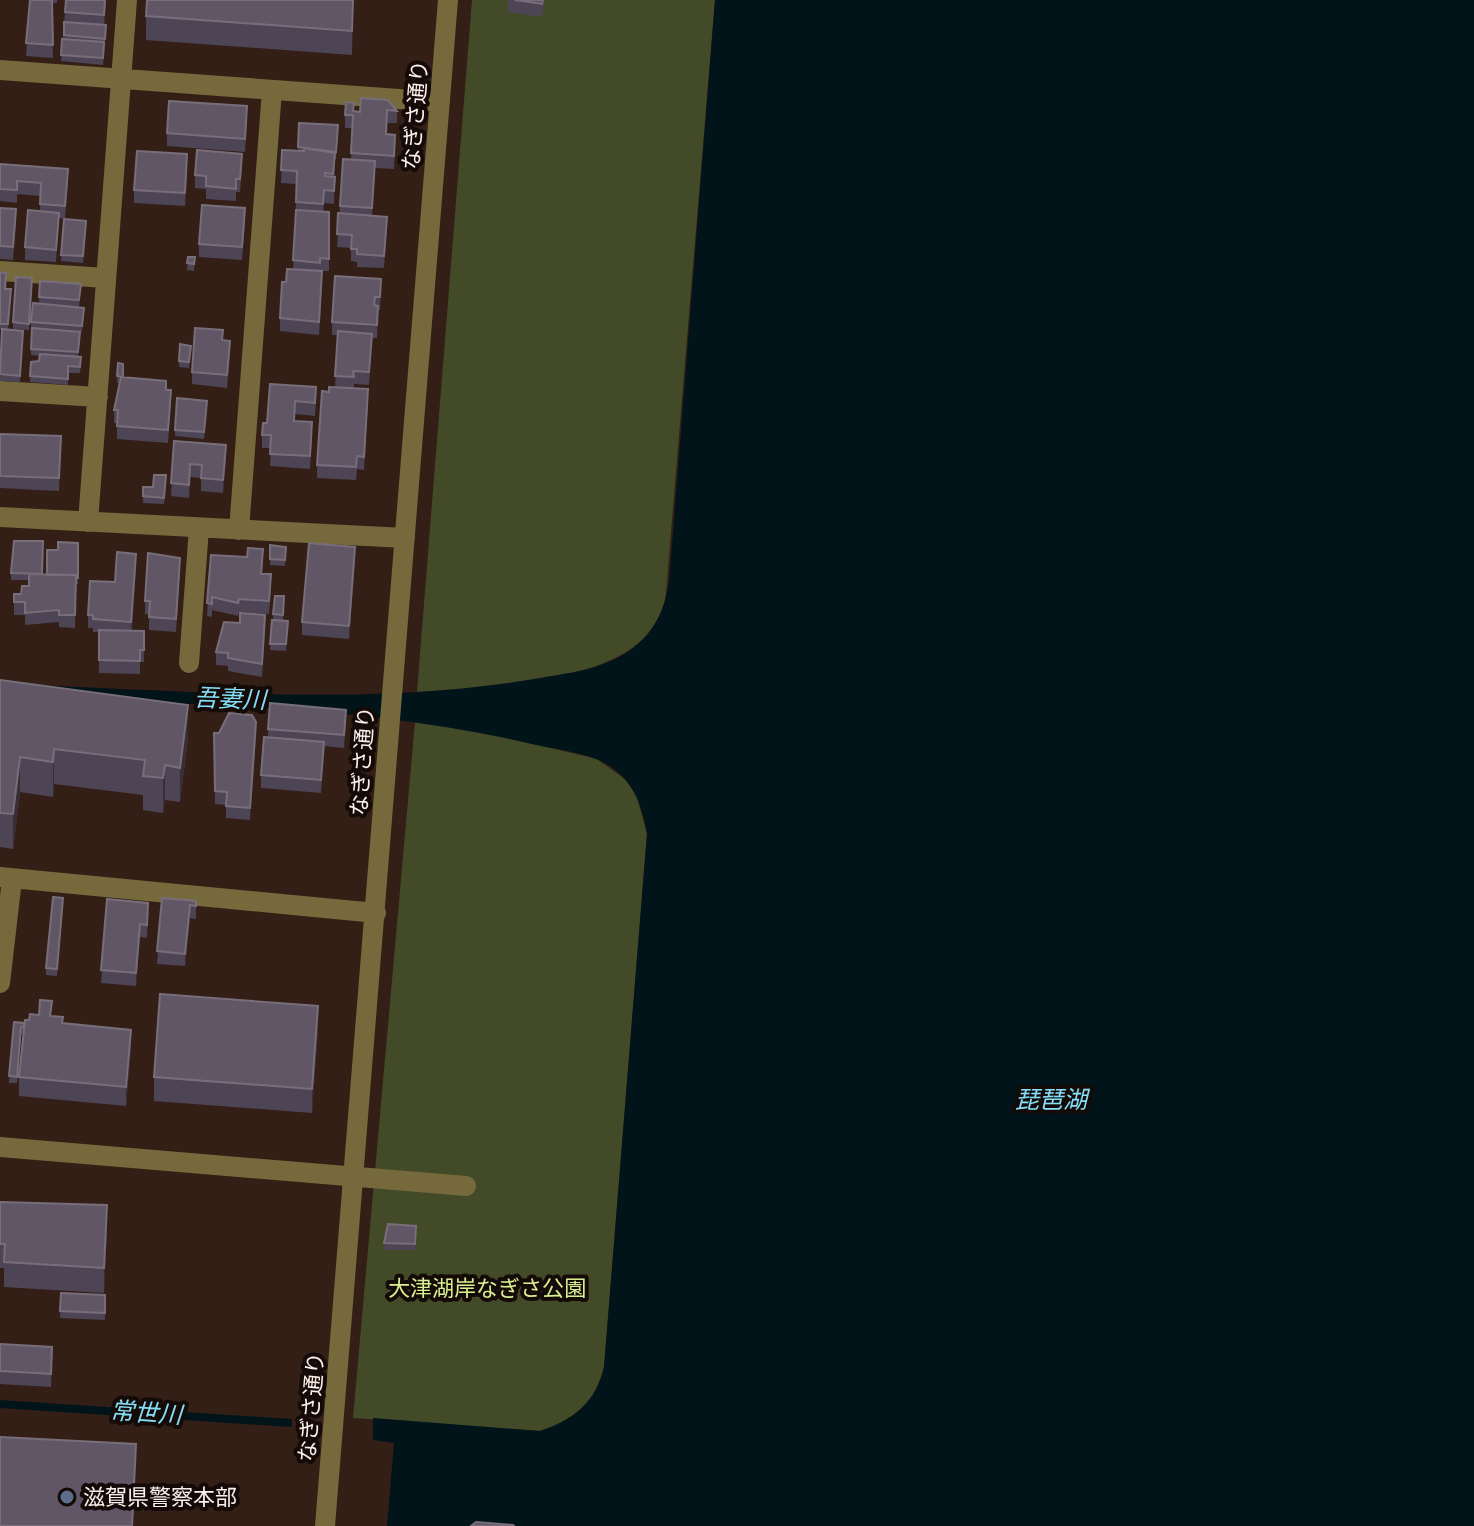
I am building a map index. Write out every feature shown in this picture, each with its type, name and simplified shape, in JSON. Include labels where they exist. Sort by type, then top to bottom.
[{"type":"street","points":[[88,522],[127,0]]},
{"type":"street","name":"なぎさ通り","points":[[325,1526],[448,0]]},
{"type":"street","points":[[0,70],[440,102]]},
{"type":"street","points":[[239,530],[272,90]]},
{"type":"street","points":[[0,271],[106,278]]},
{"type":"street","points":[[0,391],[98,397]]},
{"type":"street","points":[[0,517],[405,538]]},
{"type":"street","points":[[189,663],[199,528]]},
{"type":"street","points":[[0,983],[6,878],[376,913]]},
{"type":"street","points":[[0,1147],[466,1186]]},
{"type":"green space","points":[[472,0],[715,0],[665,605],[638,644],[612,660],[587,669],[498,687],[417,692]]},
{"type":"green space","name":"大津湖岸なぎさ公園","points":[[415,722],[458,726],[597,759],[625,779],[636,794],[647,834],[604,1367],[595,1390],[582,1408],[540,1431],[353,1418]]},
{"type":"water","name":"琵琶湖","points":[[715,0],[1474,0],[1474,1526],[387,1526],[394,1443],[373,1440],[373,1418],[540,1431],[582,1408],[600,1379],[604,1367],[647,834],[636,796],[619,773],[594,758],[470,731],[337,713],[270,708],[0,696],[0,684],[268,694],[402,693],[469,688],[572,672],[609,662],[640,642],[658,619],[669,582]]},
{"type":"water","name":"常世川","points":[[0,1400],[292,1419],[292,1427],[0,1408]]},
{"type":"building","points":[[30,0],[52,0],[53,45],[26,43]]},
{"type":"building","points":[[66,0],[105,0],[104,15],[65,12]]},
{"type":"building","points":[[147,0],[353,0],[352,31],[146,16]]},
{"type":"building","points":[[515,0],[543,0],[542,4]]},
{"type":"building","points":[[64,22],[106,25],[105,39],[64,35]]},
{"type":"building","points":[[62,39],[104,42],[103,58],[61,55]]},
{"type":"building","points":[[361,98],[388,100],[397,111],[387,110],[386,134],[395,135],[394,156],[351,153],[353,115],[345,115],[346,102],[354,103],[353,111],[360,112]]},
{"type":"building","points":[[169,101],[247,106],[245,139],[167,133]]},
{"type":"building","points":[[299,123],[338,125],[336,152],[298,147]]},
{"type":"building","points":[[304,148],[335,153],[333,174],[325,173],[325,176],[335,177],[334,191],[324,190],[323,204],[296,202],[297,171],[281,170],[282,150],[304,151]]},
{"type":"building","points":[[197,150],[242,154],[236,189],[206,186],[206,176],[195,175]]},
{"type":"building","points":[[137,151],[187,154],[185,193],[134,190]]},
{"type":"building","points":[[343,159],[375,161],[372,208],[340,206]]},
{"type":"building","points":[[0,164],[68,169],[65,206],[40,204],[41,183],[17,181],[17,190],[0,189]]},
{"type":"building","points":[[202,205],[245,208],[242,247],[199,244]]},
{"type":"building","points":[[0,208],[16,209],[13,247],[0,246]]},
{"type":"building","points":[[28,210],[59,213],[56,250],[25,247]]},
{"type":"building","points":[[296,210],[329,212],[329,259],[320,258],[320,263],[293,260]]},
{"type":"building","points":[[338,213],[387,217],[384,256],[357,254],[357,249],[351,249],[352,235],[337,234]]},
{"type":"building","points":[[64,219],[86,221],[83,256],[61,255]]},
{"type":"building","points":[[188,257],[195,257],[194,264],[187,263]]},
{"type":"building","points":[[287,269],[322,271],[319,322],[280,318],[282,282],[286,282]]},
{"type":"building","points":[[0,272],[6,273],[5,289],[11,289],[8,324],[0,324]]},
{"type":"building","points":[[335,276],[381,279],[380,297],[375,297],[374,305],[378,306],[377,325],[332,322]]},
{"type":"building","points":[[16,277],[32,278],[29,324],[13,322]]},
{"type":"building","points":[[40,281],[81,284],[79,300],[39,297]]},
{"type":"building","points":[[33,303],[84,308],[82,326],[31,322]]},
{"type":"building","points":[[32,328],[80,332],[78,352],[31,349]]},
{"type":"building","points":[[195,328],[223,330],[222,340],[230,341],[227,375],[192,372]]},
{"type":"building","points":[[2,329],[23,331],[20,376],[0,374]]},
{"type":"building","points":[[338,331],[372,334],[369,372],[353,371],[354,377],[335,376]]},
{"type":"building","points":[[180,344],[191,346],[189,362],[179,361]]},
{"type":"building","points":[[40,354],[81,357],[80,367],[68,366],[68,379],[30,376],[31,362],[39,361]]},
{"type":"building","points":[[118,363],[123,364],[123,377],[117,376]]},
{"type":"building","points":[[121,377],[166,381],[166,390],[171,390],[168,430],[117,426],[118,410],[114,410]]},
{"type":"building","points":[[270,384],[316,387],[315,403],[295,401],[294,421],[312,422],[310,456],[270,454],[271,435],[262,435],[263,423],[267,423]]},
{"type":"building","points":[[329,387],[368,389],[364,457],[357,456],[356,467],[317,465],[322,391],[329,392]]},
{"type":"building","points":[[177,398],[207,401],[204,432],[175,430]]},
{"type":"building","points":[[0,434],[61,436],[59,478],[0,476]]},
{"type":"building","points":[[174,441],[226,445],[223,480],[201,478],[202,465],[190,464],[189,485],[171,483]]},
{"type":"building","points":[[154,475],[166,475],[164,498],[143,496],[143,487],[153,487]]},
{"type":"building","points":[[14,541],[43,541],[42,574],[11,573]]},
{"type":"building","points":[[58,542],[78,543],[78,578],[76,575],[47,575],[47,550],[58,550]]},
{"type":"building","points":[[309,543],[355,547],[349,626],[302,622]]},
{"type":"building","points":[[270,545],[286,547],[285,560],[270,559]]},
{"type":"building","points":[[248,548],[263,549],[261,574],[271,574],[269,601],[239,599],[238,603],[212,597],[212,604],[207,603],[211,555],[247,557]]},
{"type":"building","points":[[117,552],[136,554],[131,622],[93,619],[93,615],[88,615],[90,581],[115,582]]},
{"type":"building","points":[[148,553],[180,558],[176,619],[149,617],[150,601],[145,601]]},
{"type":"building","points":[[29,574],[76,575],[75,615],[59,615],[59,610],[25,613],[25,602],[14,602],[14,594],[21,594],[22,586],[29,586]]},
{"type":"building","points":[[275,596],[284,596],[283,615],[273,614]]},
{"type":"building","points":[[240,613],[265,615],[262,664],[228,658],[228,653],[216,652],[224,622],[240,623]]},
{"type":"building","points":[[272,620],[288,621],[286,644],[270,644]]},
{"type":"building","points":[[99,630],[144,631],[144,650],[140,650],[140,661],[99,660]]},
{"type":"building","points":[[0,680],[188,705],[180,768],[165,765],[163,778],[143,776],[145,760],[54,749],[53,762],[20,757],[13,814],[0,813]]},
{"type":"building","points":[[270,703],[346,710],[344,735],[268,729]]},
{"type":"building","points":[[229,713],[252,715],[256,722],[250,808],[226,806],[227,792],[215,791],[214,733],[219,733]]},
{"type":"building","points":[[264,737],[324,742],[321,780],[261,775]]},
{"type":"building","points":[[53,897],[63,898],[57,969],[46,968]]},
{"type":"building","points":[[162,898],[196,901],[196,906],[190,905],[185,954],[157,951]]},
{"type":"building","points":[[107,899],[148,903],[147,925],[140,924],[136,973],[101,970]]},
{"type":"building","points":[[160,994],[318,1006],[312,1089],[154,1077]]},
{"type":"building","points":[[40,1000],[52,1001],[50,1016],[63,1017],[62,1023],[131,1030],[126,1087],[19,1077],[25,1020],[29,1020],[30,1014],[39,1015]]},
{"type":"building","points":[[14,1022],[24,1023],[24,1028],[21,1027],[17,1077],[9,1076]]},
{"type":"building","points":[[0,1202],[107,1205],[104,1268],[4,1262],[5,1244],[0,1244]]},
{"type":"building","points":[[388,1224],[416,1226],[415,1244],[384,1243]]},
{"type":"building","points":[[61,1293],[105,1295],[105,1313],[60,1311]]},
{"type":"building","points":[[0,1344],[52,1347],[51,1374],[0,1371]]},
{"type":"building","name":"滋賀県警察本部","points":[[0,1437],[136,1444],[132,1526],[0,1526]]},
{"type":"building","points":[[476,1522],[513,1525],[514,1526],[471,1526]]},
{"type":"place","name":"滋賀県警察本部","points":[[67,1497]]},
{"type":"water label","name":"吾妻川","points":[[230,699]]}]
